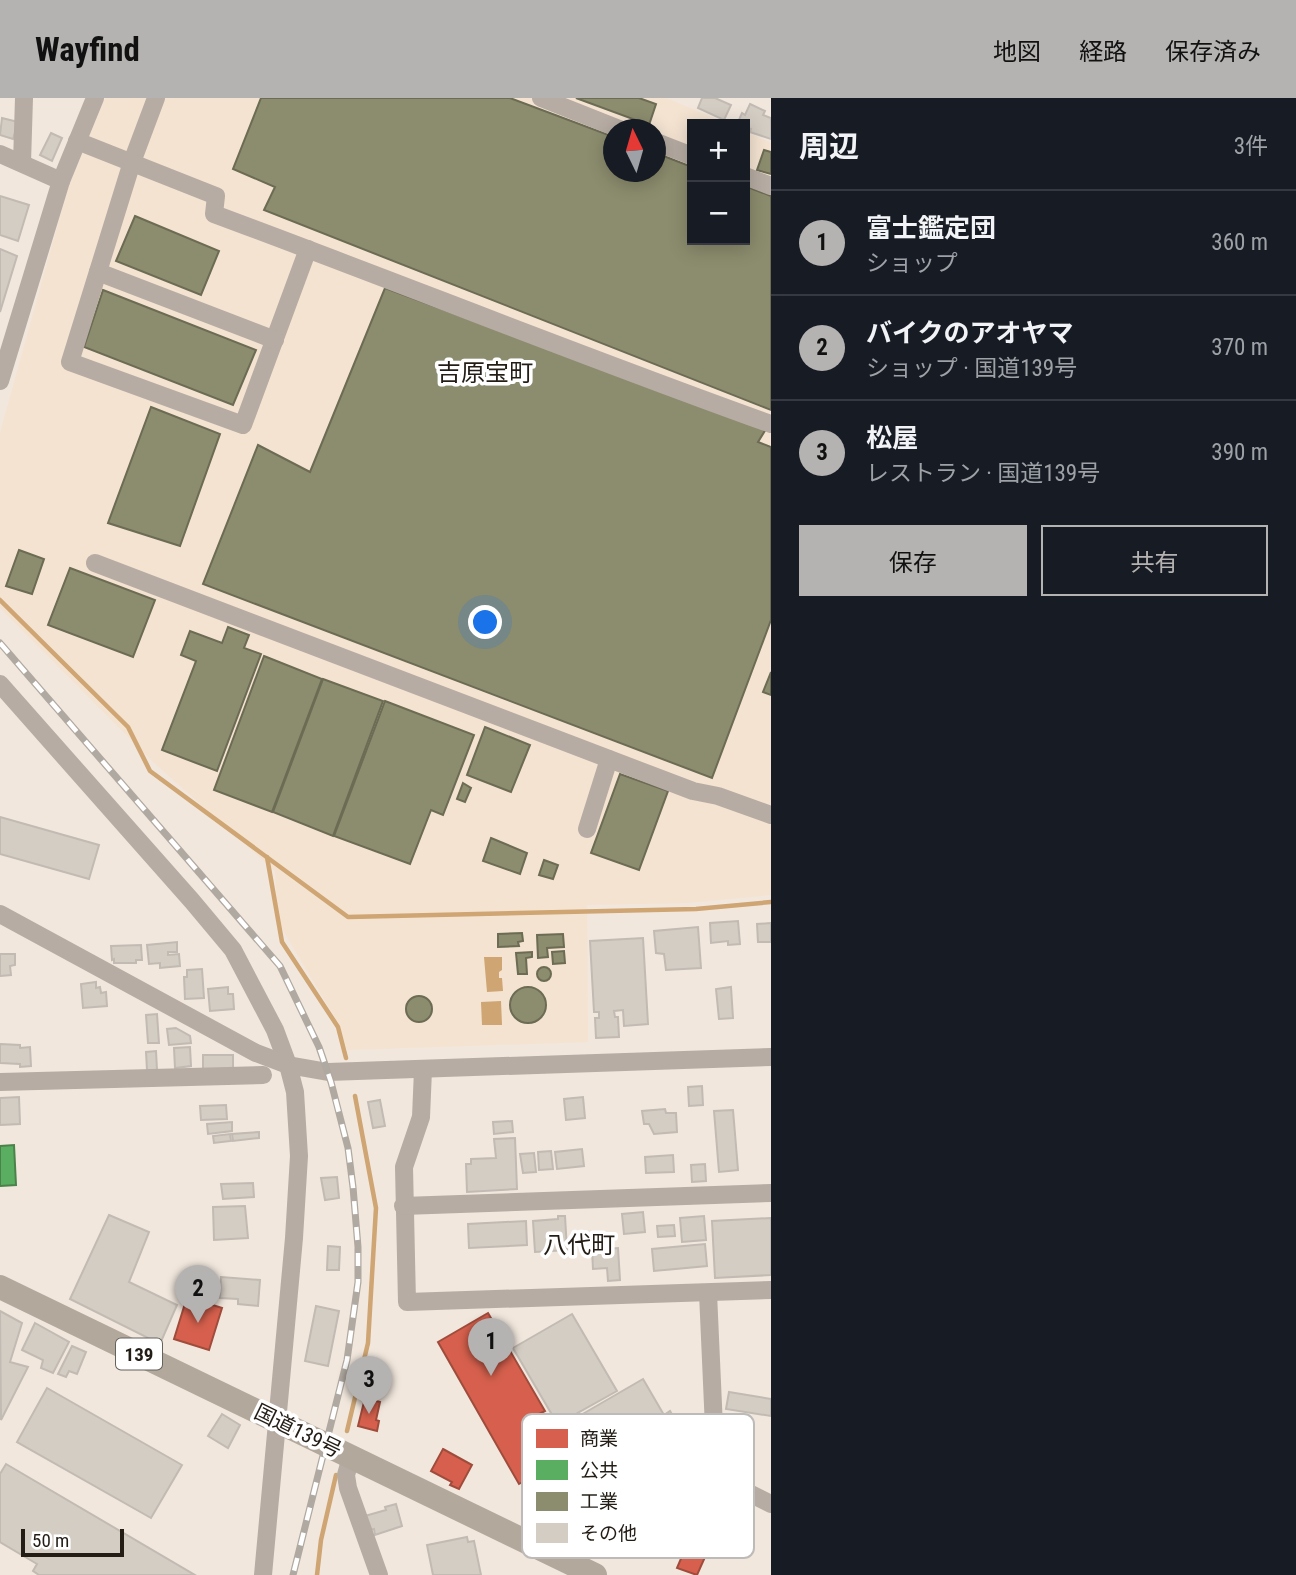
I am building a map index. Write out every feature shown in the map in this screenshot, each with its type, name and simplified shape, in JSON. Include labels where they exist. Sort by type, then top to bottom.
[{"type":"highway","name":"国道139号","points":[[0,1287],[522,1540]]},
{"type":"highway","name":"国道139号","points":[[560,1558],[595,1575]]},
{"type":"street","points":[[22,163],[24,98]]},
{"type":"street","points":[[0,381],[61,181],[95,98]]},
{"type":"street","points":[[156,98],[132,162],[70,362],[243,425],[308,249]]},
{"type":"street","points":[[541,98],[603,122]]},
{"type":"street","points":[[77,141],[216,195],[214,214],[473,310],[648,380],[771,424]]},
{"type":"street","points":[[666,146],[687,154]]},
{"type":"street","points":[[0,154],[61,181]]},
{"type":"street","points":[[750,178],[771,186]]},
{"type":"street","points":[[98,272],[275,340]]},
{"type":"street","points":[[95,563],[693,791],[719,796],[771,815]]},
{"type":"street","points":[[0,684],[233,950],[275,1030],[288,1065],[295,1092],[299,1156],[263,1575]]},
{"type":"street","points":[[587,829],[609,759]]},
{"type":"street","points":[[0,914],[256,1053],[288,1065],[327,1072],[771,1057]]},
{"type":"street","points":[[423,1070],[421,1117],[404,1167],[407,1302],[771,1290]]},
{"type":"street","points":[[0,1082],[263,1075]]},
{"type":"street","points":[[403,1206],[771,1193]]},
{"type":"street","points":[[708,1293],[713,1414]]},
{"type":"street","points":[[351,1457],[346,1475],[348,1488],[379,1575]]},
{"type":"street","points":[[754,1496],[771,1504]]},
{"type":"shaded area","points":[[105,98],[666,98],[716,119],[687,119],[687,245],[750,245],[750,133],[771,143],[771,895],[687,903],[587,905],[588,1042],[347,1050],[338,1023],[278,922],[275,871],[151,760],[0,608],[0,433],[68,188]]},
{"type":"shaded area","points":[[484,957],[502,957],[499,978],[502,978],[503,991],[487,992]]},
{"type":"shaded area","points":[[501,1001],[502,1025],[482,1025],[481,1002]]},
{"type":"building: 商業","points":[[187,1297],[222,1308],[209,1350],[174,1339]]},
{"type":"building: 商業","points":[[488,1313],[545,1411],[539,1414],[522,1414],[522,1482],[519,1484],[438,1342]]},
{"type":"building: 商業","points":[[365,1398],[380,1402],[376,1420],[379,1421],[377,1431],[358,1426]]},
{"type":"building: 商業","points":[[443,1449],[472,1465],[459,1489],[450,1485],[452,1482],[431,1471]]},
{"type":"building: 商業","points":[[681,1558],[705,1558],[697,1575],[677,1568]]},
{"type":"building: 公共","points":[[14,1145],[16,1185],[0,1186],[0,1146]]},
{"type":"building: 工業","points":[[261,98],[510,98],[603,133],[603,182],[666,182],[666,157],[687,165],[687,245],[750,245],[750,188],[771,196],[771,410],[264,210],[275,187],[233,169]]},
{"type":"building: 工業","points":[[576,98],[639,98],[656,104],[651,119],[633,119]]},
{"type":"building: 工業","points":[[764,150],[771,152],[771,174],[757,170]]},
{"type":"building: 工業","points":[[135,216],[219,251],[201,295],[116,261]]},
{"type":"building: 工業","points":[[385,288],[766,429],[758,442],[771,447],[771,620],[712,778],[203,584],[258,445],[310,472]]},
{"type":"building: 工業","points":[[103,290],[256,350],[233,405],[84,347]]},
{"type":"building: 工業","points":[[151,407],[220,434],[180,546],[108,523]]},
{"type":"building: 工業","points":[[19,550],[44,559],[32,594],[6,586]]},
{"type":"building: 工業","points":[[70,568],[155,600],[133,657],[48,625]]},
{"type":"building: 工業","points":[[228,627],[249,635],[244,648],[261,654],[217,771],[162,750],[196,661],[181,655],[190,631],[222,643]]},
{"type":"building: 工業","points":[[264,656],[322,679],[272,812],[214,790]]},
{"type":"building: 工業","points":[[771,672],[771,695],[763,692]]},
{"type":"building: 工業","points":[[323,679],[383,701],[333,836],[273,812]]},
{"type":"building: 工業","points":[[385,701],[474,735],[443,815],[431,810],[410,864],[334,836]]},
{"type":"building: 工業","points":[[485,727],[530,745],[511,792],[467,775]]},
{"type":"building: 工業","points":[[620,774],[668,791],[639,870],[591,853]]},
{"type":"building: 工業","points":[[463,783],[471,788],[465,802],[457,799]]},
{"type":"building: 工業","points":[[491,838],[527,853],[520,874],[483,861]]},
{"type":"building: 工業","points":[[544,860],[558,865],[553,879],[539,875]]},
{"type":"building: 工業","points":[[522,933],[523,941],[518,942],[519,946],[498,947],[498,934]]},
{"type":"building: 工業","points":[[563,934],[564,947],[547,948],[548,957],[538,958],[537,935]]},
{"type":"building: 工業","points":[[564,951],[565,963],[553,964],[552,952]]},
{"type":"building: 工業","points":[[532,952],[532,957],[526,958],[527,974],[518,974],[516,953]]},
{"type":"building: 工業","points":[[544,967],[549,969],[549,979],[544,981],[539,979],[537,974],[539,969]]},
{"type":"building: 工業","points":[[528,987],[541,992],[546,1005],[541,1018],[528,1023],[515,1018],[510,1005],[515,992]]},
{"type":"building: 工業","points":[[419,996],[428,1000],[432,1009],[428,1018],[419,1022],[410,1018],[406,1009],[410,1000]]},
{"type":"building: その他","points":[[702,98],[715,98],[731,105],[724,119],[698,108]]},
{"type":"building: その他","points":[[750,104],[765,111],[763,115],[771,118],[771,139],[750,132],[750,119],[739,119],[742,113],[745,115]]},
{"type":"building: その他","points":[[2,118],[18,122],[13,139],[0,135]]},
{"type":"building: その他","points":[[51,133],[62,138],[52,161],[40,155]]},
{"type":"building: その他","points":[[0,196],[29,205],[18,241],[0,235]]},
{"type":"building: その他","points":[[0,249],[17,256],[0,312]]},
{"type":"building: その他","points":[[0,817],[99,845],[89,879],[0,854]]},
{"type":"building: その他","points":[[738,921],[740,944],[728,945],[728,941],[711,943],[710,923]]},
{"type":"building: その他","points":[[771,923],[771,942],[758,942],[757,924]]},
{"type":"building: その他","points":[[698,927],[701,968],[666,970],[664,954],[656,953],[654,931]]},
{"type":"building: その他","points":[[643,938],[648,1024],[624,1026],[623,1010],[614,1011],[615,1017],[618,1017],[619,1037],[596,1038],[595,1018],[599,1018],[599,1012],[594,1012],[590,941]]},
{"type":"building: その他","points":[[177,942],[177,952],[168,952],[168,955],[179,954],[180,966],[160,968],[160,963],[149,964],[147,945]]},
{"type":"building: その他","points":[[141,945],[142,960],[136,960],[136,963],[114,963],[114,959],[112,960],[111,946]]},
{"type":"building: その他","points":[[0,954],[15,954],[15,965],[10,966],[11,975],[0,976]]},
{"type":"building: その他","points":[[202,969],[204,998],[185,999],[184,977],[187,977],[187,970]]},
{"type":"building: その他","points":[[96,982],[96,988],[100,987],[101,993],[106,992],[107,1006],[83,1008],[81,984]]},
{"type":"building: その他","points":[[228,987],[228,994],[233,994],[234,1009],[210,1011],[208,989]]},
{"type":"building: その他","points":[[731,987],[733,1018],[719,1019],[716,989]]},
{"type":"building: その他","points":[[157,1014],[159,1043],[148,1043],[146,1015]]},
{"type":"building: その他","points":[[176,1028],[190,1036],[191,1043],[169,1045],[167,1029]]},
{"type":"building: その他","points":[[0,1044],[30,1047],[31,1066],[0,1063]]},
{"type":"building: その他","points":[[190,1047],[191,1066],[175,1068],[174,1048]]},
{"type":"building: その他","points":[[156,1051],[157,1070],[147,1070],[146,1052]]},
{"type":"building: その他","points":[[203,1055],[233,1055],[233,1069],[203,1069]]},
{"type":"building: その他","points":[[702,1086],[703,1105],[689,1106],[688,1087]]},
{"type":"building: その他","points":[[19,1097],[20,1124],[0,1125],[0,1098]]},
{"type":"building: その他","points":[[583,1097],[585,1118],[566,1120],[564,1099]]},
{"type":"building: その他","points":[[380,1100],[385,1126],[373,1128],[368,1102]]},
{"type":"building: その他","points":[[226,1105],[227,1119],[201,1120],[200,1106]]},
{"type":"building: その他","points":[[665,1109],[666,1113],[676,1113],[677,1132],[654,1134],[649,1124],[644,1124],[642,1111]]},
{"type":"building: その他","points":[[733,1110],[738,1170],[719,1172],[714,1111]]},
{"type":"building: その他","points":[[512,1121],[513,1132],[494,1134],[493,1122]]},
{"type":"building: その他","points":[[232,1122],[232,1131],[208,1134],[207,1124]]},
{"type":"building: その他","points":[[259,1132],[259,1138],[233,1141],[232,1134]]},
{"type":"building: その他","points":[[230,1134],[231,1141],[214,1143],[213,1136]]},
{"type":"building: その他","points":[[515,1138],[517,1189],[467,1192],[466,1164],[471,1164],[471,1159],[496,1158],[494,1139]]},
{"type":"building: その他","points":[[582,1149],[584,1166],[557,1169],[555,1152]]},
{"type":"building: その他","points":[[551,1151],[553,1169],[539,1170],[538,1152]]},
{"type":"building: その他","points":[[534,1153],[536,1172],[523,1173],[520,1154]]},
{"type":"building: その他","points":[[673,1155],[674,1172],[646,1173],[645,1157]]},
{"type":"building: その他","points":[[705,1164],[706,1181],[692,1182],[691,1165]]},
{"type":"building: その他","points":[[337,1177],[339,1198],[325,1200],[321,1178]]},
{"type":"building: その他","points":[[253,1183],[254,1197],[223,1199],[221,1184]]},
{"type":"building: その他","points":[[245,1206],[248,1238],[214,1240],[213,1207]]},
{"type":"building: その他","points":[[643,1212],[645,1232],[624,1234],[622,1214]]},
{"type":"building: その他","points":[[109,1215],[149,1232],[129,1282],[177,1305],[160,1344],[70,1299]]},
{"type":"building: その他","points":[[558,1216],[565,1216],[567,1250],[535,1252],[533,1221],[558,1219]]},
{"type":"building: その他","points":[[704,1216],[706,1240],[682,1242],[680,1218]]},
{"type":"building: その他","points":[[771,1218],[771,1275],[715,1278],[712,1221]]},
{"type":"building: その他","points":[[526,1221],[527,1245],[469,1248],[468,1224]]},
{"type":"building: その他","points":[[674,1225],[675,1236],[658,1237],[657,1226]]},
{"type":"building: その他","points":[[705,1244],[707,1266],[654,1271],[652,1249]]},
{"type":"building: その他","points":[[328,1246],[340,1247],[339,1270],[327,1270]]},
{"type":"building: その他","points":[[618,1248],[620,1280],[608,1281],[607,1268],[593,1269],[592,1250]]},
{"type":"building: その他","points":[[193,1275],[215,1276],[215,1298],[207,1298],[207,1292],[193,1291]]},
{"type":"building: その他","points":[[221,1277],[260,1280],[258,1306],[238,1304],[238,1299],[220,1298]]},
{"type":"building: その他","points":[[316,1306],[339,1311],[328,1366],[305,1361]]},
{"type":"building: その他","points":[[0,1311],[22,1323],[10,1362],[28,1367],[1,1420]]},
{"type":"building: その他","points":[[572,1314],[617,1391],[576,1414],[552,1414],[513,1348]]},
{"type":"building: その他","points":[[35,1323],[69,1342],[53,1373],[41,1368],[43,1360],[22,1350]]},
{"type":"building: その他","points":[[72,1346],[86,1352],[77,1374],[69,1371],[66,1377],[58,1374]]},
{"type":"building: その他","points":[[643,1379],[663,1414],[583,1414]]},
{"type":"building: その他","points":[[47,1388],[182,1465],[151,1518],[17,1442]]},
{"type":"building: その他","points":[[729,1392],[771,1399],[771,1416],[726,1409]]},
{"type":"building: その他","points":[[222,1414],[240,1425],[228,1448],[208,1436]]},
{"type":"building: その他","points":[[6,1464],[195,1575],[39,1575],[33,1571],[37,1564],[0,1542],[0,1474]]},
{"type":"building: その他","points":[[396,1504],[402,1526],[375,1535],[374,1529],[369,1530],[365,1516]]},
{"type":"building: その他","points":[[467,1537],[468,1542],[474,1541],[481,1575],[433,1575],[427,1545]]},
{"type":"waterway","points":[[0,600],[128,727],[150,771],[348,917],[696,909],[771,902]]},
{"type":"waterway","points":[[267,857],[282,942],[338,1027],[346,1058]]},
{"type":"waterway","points":[[347,1431],[368,1343],[376,1208],[355,1096]]},
{"type":"waterway","points":[[317,1575],[321,1540],[336,1475]]},
{"type":"railway","points":[[0,643],[280,966],[319,1047],[331,1082],[348,1148],[358,1247],[358,1282],[347,1360],[293,1575]]},
{"type":"place","name":"バイクのアオヤマ","points":[[198,1323]]},
{"type":"place","name":"富士鑑定団","points":[[491,1376]]},
{"type":"place","name":"松屋","points":[[369,1414]]},
{"type":"district","name":"吉原宝町","points":[[485,373]]},
{"type":"district","name":"八代町","points":[[579,1245]]}]
